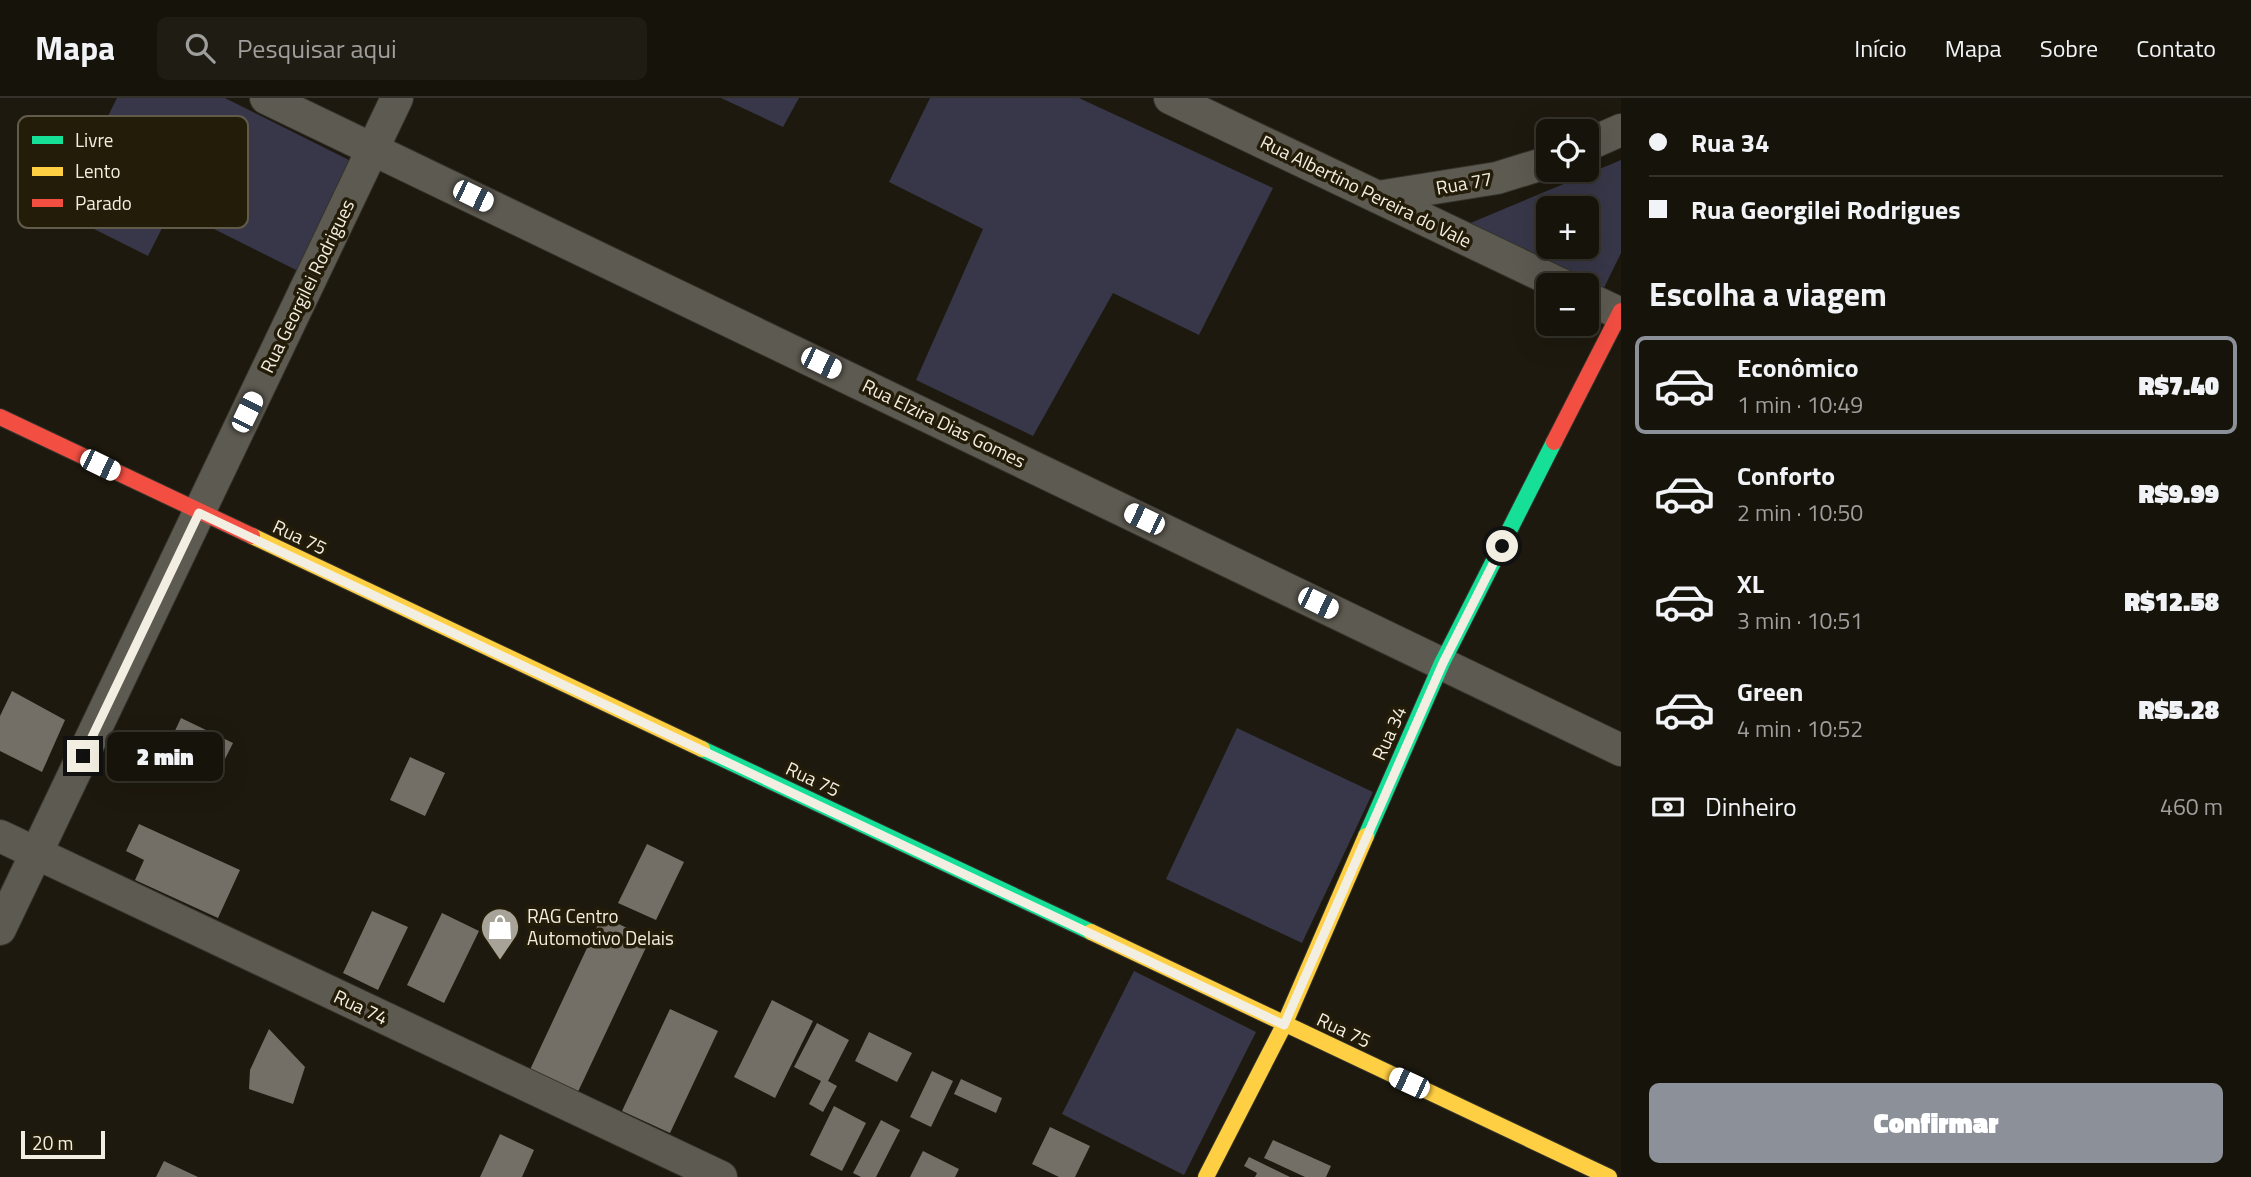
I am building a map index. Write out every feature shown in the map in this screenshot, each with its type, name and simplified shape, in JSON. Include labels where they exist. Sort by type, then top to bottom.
[{"type":"street","name":"Rua Elzira Dias Gomes","points":[[266,98],[1621,750]]},
{"type":"street","name":"Rua Georgilei Rodrigues","points":[[0,929],[397,98]]},
{"type":"street","name":"Rua Albertino Pereira do Vale","points":[[1170,98],[1537,273]]},
{"type":"street","points":[[1599,140],[1621,130]]},
{"type":"street","name":"Rua 77","points":[[1378,197],[1497,178],[1536,166]]},
{"type":"street","points":[[1599,303],[1621,313]]},
{"type":"street","name":"Rua 34","points":[[1206,1177],[1284,1025],[1443,663],[1621,313]]},
{"type":"street","name":"Rua 75","points":[[0,417],[1609,1177]]},
{"type":"street","name":"Rua 74","points":[[0,836],[721,1177]]},
{"type":"shaded area","points":[[117,98],[225,98],[361,166],[306,275],[212,228],[248,228],[248,116],[108,116]]},
{"type":"shaded area","points":[[721,98],[799,98],[783,127]]},
{"type":"shaded area","points":[[930,98],[1079,98],[1273,188],[1199,335],[1113,293],[1033,436],[916,380],[983,229],[889,182]]},
{"type":"shaded area","points":[[1621,160],[1621,253],[1604,288],[1599,286],[1599,273],[1572,273],[1542,259],[1599,259],[1599,196],[1536,196],[1536,256],[1468,224],[1568,182],[1599,182],[1599,169]]},
{"type":"shaded area","points":[[92,228],[162,228],[148,256]]},
{"type":"shaded area","points":[[1237,728],[1373,792],[1302,943],[1166,879]]},
{"type":"shaded area","points":[[1134,971],[1256,1032],[1184,1175],[1062,1114]]},
{"type":"building","points":[[12,691],[65,720],[42,772],[0,751],[0,716]]},
{"type":"building","points":[[181,718],[233,743],[215,779],[164,754]]},
{"type":"building","points":[[410,757],[445,773],[425,816],[390,800]]},
{"type":"building","points":[[139,824],[240,870],[218,918],[135,880],[144,860],[126,851]]},
{"type":"building","points":[[647,844],[684,862],[656,920],[618,903]]},
{"type":"building","points":[[372,911],[408,927],[378,990],[343,973]]},
{"type":"building","points":[[442,913],[479,931],[444,1003],[407,985]]},
{"type":"building","points":[[602,916],[650,939],[576,1096],[528,1074]]},
{"type":"building","points":[[772,1000],[813,1021],[775,1098],[734,1077]]},
{"type":"building","points":[[670,1009],[718,1031],[670,1133],[622,1111]]},
{"type":"building","points":[[817,1023],[849,1040],[828,1081],[837,1086],[823,1112],[809,1104],[821,1081],[794,1067]]},
{"type":"building","points":[[269,1029],[305,1067],[293,1104],[249,1089],[250,1070]]},
{"type":"building","points":[[869,1032],[912,1053],[897,1082],[855,1061]]},
{"type":"building","points":[[932,1071],[953,1081],[931,1127],[910,1117]]},
{"type":"building","points":[[961,1079],[1002,1098],[996,1113],[954,1094]]},
{"type":"building","points":[[834,1106],[866,1123],[842,1171],[810,1155]]},
{"type":"building","points":[[881,1120],[900,1130],[876,1177],[861,1177],[853,1173]]},
{"type":"building","points":[[1050,1127],[1090,1146],[1075,1177],[1059,1177],[1032,1164]]},
{"type":"building","points":[[500,1134],[534,1150],[522,1177],[480,1177]]},
{"type":"building","points":[[1273,1140],[1331,1166],[1326,1177],[1305,1177],[1264,1158]]},
{"type":"building","points":[[923,1151],[959,1169],[955,1177],[910,1177]]},
{"type":"building","points":[[1249,1157],[1290,1177],[1255,1177],[1257,1173],[1244,1166]]},
{"type":"building","points":[[164,1161],[198,1177],[156,1177]]},
{"type":"traffic: fast","points":[[1366,836],[1442,663],[1554,442]]},
{"type":"traffic: fast","points":[[702,749],[1091,932]]},
{"type":"traffic: slow","points":[[252,536],[702,749]]},
{"type":"traffic: slow","points":[[1206,1177],[1284,1025],[1366,836]]},
{"type":"traffic: slow","points":[[1091,932],[1609,1177]]},
{"type":"traffic: jam","points":[[1554,442],[1621,311]]},
{"type":"traffic: jam","points":[[0,417],[252,536]]},
{"type":"place","name":"RAG Centro Automotivo Delais","points":[[500,961]]},
{"type":"route","points":[[83,756],[199,513],[1284,1025],[1443,663],[1502,546]]}]
